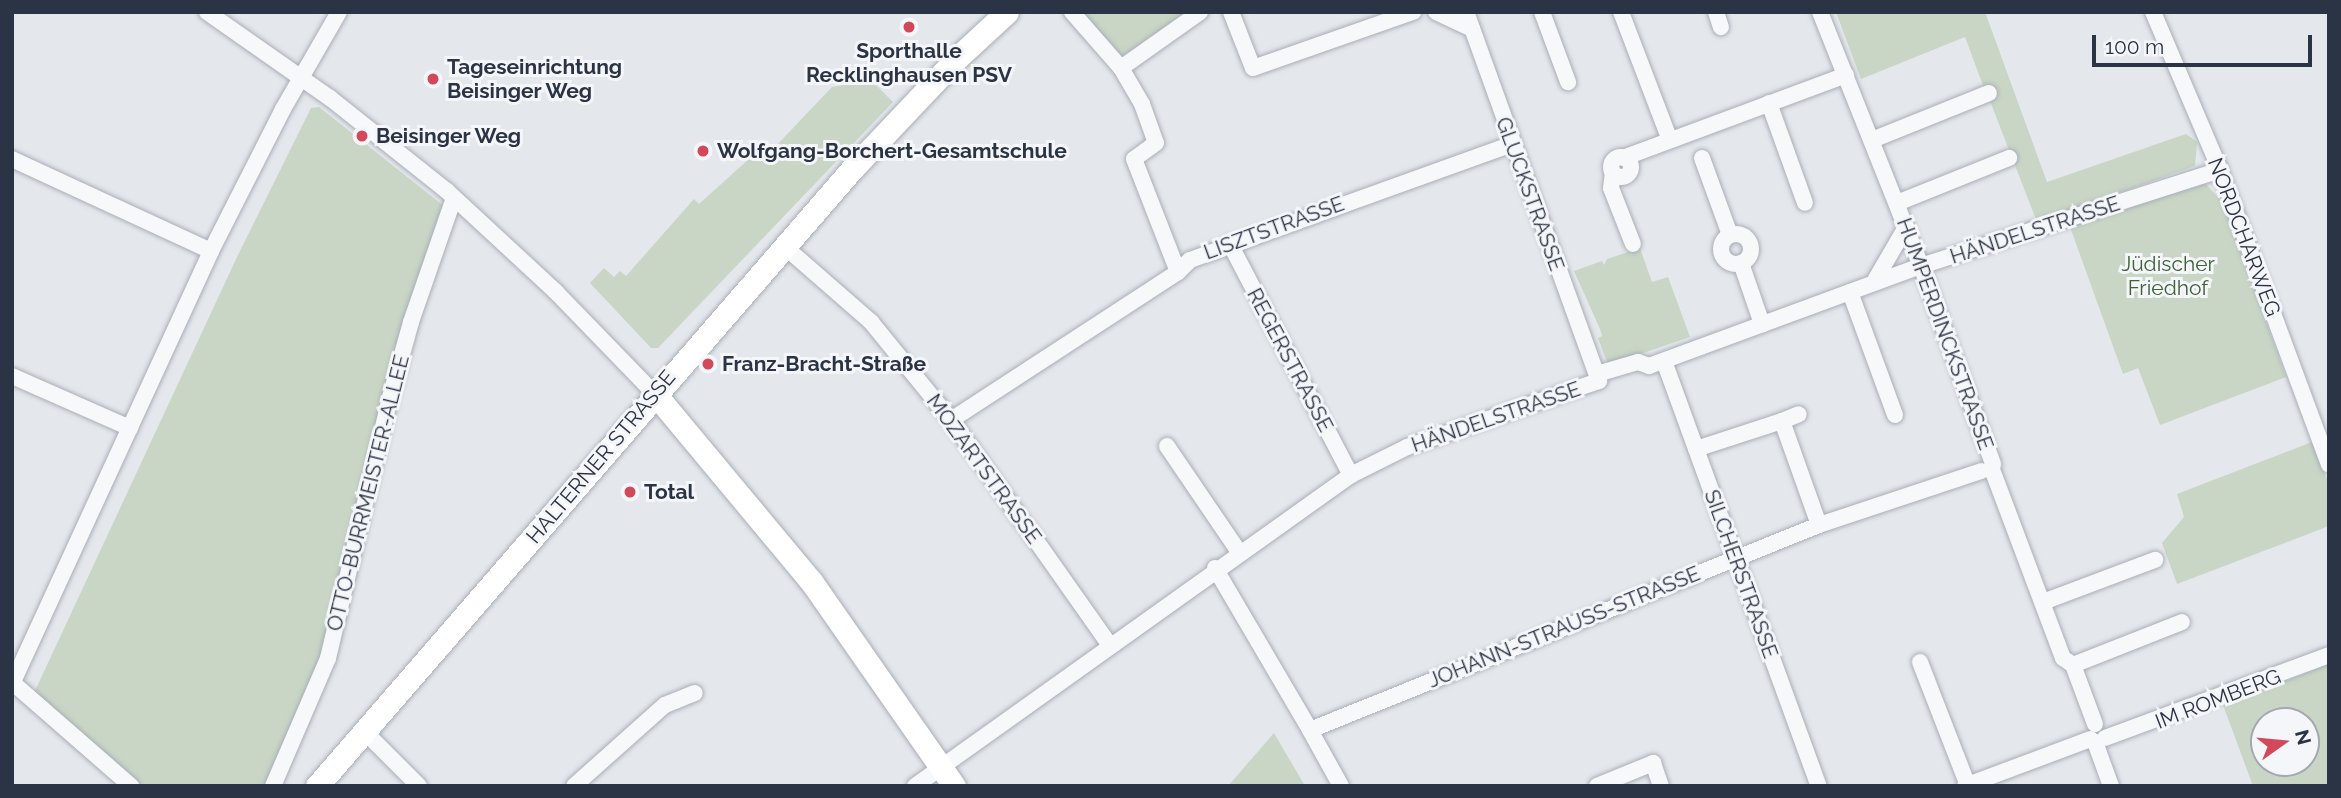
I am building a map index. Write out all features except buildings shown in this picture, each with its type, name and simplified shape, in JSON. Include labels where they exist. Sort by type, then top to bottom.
[{"type":"main road","name":"HALTERNER STRASSE","points":[[317,786],[784,246],[910,106],[1007,12]]},
{"type":"main road","points":[[655,394],[811,581],[948,776]]},
{"type":"street","points":[[207,12],[301,77],[454,198],[556,292],[655,394]]},
{"type":"street","points":[[131,786],[13,684],[211,251],[301,77],[339,12]]},
{"type":"street","points":[[1072,12],[1121,68],[1142,104],[1156,143],[1134,159],[1178,272]]},
{"type":"street","points":[[1121,68],[1200,12]]},
{"type":"street","points":[[1231,12],[1253,68],[1413,12]]},
{"type":"street","points":[[1436,12],[1472,29]]},
{"type":"street","name":"GLUCKSTRASSE","points":[[1466,12],[1597,374]]},
{"type":"street","points":[[1542,12],[1568,82]]},
{"type":"street","points":[[1621,12],[1669,138]]},
{"type":"street","name":"HUMPERDINCKSTRASSE","points":[[1821,12],[1921,266],[1989,469],[2063,658],[2073,665],[2111,786]]},
{"type":"street","name":"NORDCHARWEG","points":[[2153,12],[2220,170],[2329,464]]},
{"type":"street","points":[[1633,244],[1611,188],[1613,172],[1627,175],[1631,165],[1623,158],[1669,138],[1846,75]]},
{"type":"street","points":[[1872,140],[1989,93]]},
{"type":"street","points":[[1769,103],[1805,203]]},
{"type":"street","name":"LISZTSTRASSE","points":[[951,420],[1178,272],[1190,260],[1512,144]]},
{"type":"street","points":[[1702,158],[1730,235],[1722,243],[1722,254],[1730,263],[1741,263],[1762,324]]},
{"type":"street","name":"HUMPERDINCKSTRASSE","points":[[1897,203],[2010,158]]},
{"type":"street","points":[[12,159],[211,251]]},
{"type":"street","name":"HÄNDELSTRASSE","points":[[915,786],[948,776],[1110,645],[1216,568],[1351,475],[1408,447],[1599,381],[1597,374],[1638,362],[1649,366],[1921,266],[2220,170]]},
{"type":"street","name":"OTTO-BURRMEISTER-ALLEE","points":[[274,786],[328,658],[400,362],[454,198]]},
{"type":"street","points":[[1872,284],[1906,227]]},
{"type":"street","name":"REGERSTRASSE","points":[[1230,244],[1351,475]]},
{"type":"street","name":"MOZARTSTRASSE","points":[[784,246],[871,322],[951,420],[1110,645]]},
{"type":"street","points":[[1850,292],[1895,415]]},
{"type":"street","name":"SILCHERSTRASSE","points":[[1664,361],[1819,786]]},
{"type":"street","points":[[12,376],[130,428]]},
{"type":"street","points":[[1696,449],[1800,414]]},
{"type":"street","points":[[1782,421],[1819,525]]},
{"type":"street","points":[[1167,446],[1239,552]]},
{"type":"street","name":"JOHANN-STRAUSS-STRASSE","points":[[1310,730],[1819,525],[1989,469]]},
{"type":"street","points":[[2043,602],[2155,560]]},
{"type":"street","points":[[1216,568],[1341,786]]},
{"type":"street","points":[[2073,665],[2182,622]]},
{"type":"street","name":"IM ROMBERG","points":[[1966,784],[2329,655]]},
{"type":"street","points":[[1920,662],[1966,784]]},
{"type":"street","points":[[574,786],[665,705],[695,693]]},
{"type":"street","points":[[365,732],[419,786]]},
{"type":"street","points":[[1597,786],[1653,763],[1661,786]]},
{"type":"green space","points":[[1078,12],[1186,12],[1120,58]]},
{"type":"green space","points":[[1836,12],[1985,12],[2047,182],[2186,134],[2197,142],[2195,166],[2037,222],[1990,101],[1998,97],[1993,85],[1984,88],[1965,37],[1861,79]]},
{"type":"green space","points":[[871,80],[893,102],[658,348],[651,348],[590,283],[604,268],[614,277],[620,271],[626,276],[694,199],[699,204],[750,158],[773,149],[832,87]]},
{"type":"green space","points":[[319,107],[445,207],[325,649],[269,786],[143,786],[34,693],[237,257],[311,108]]},
{"type":"green space","name":"Jüdischer Friedhof","points":[[2205,183],[2223,203],[2286,377],[2160,425],[2138,368],[2123,374],[2070,227]]},
{"type":"green space","points":[[1640,248],[1652,282],[1668,277],[1690,337],[1608,365],[1598,338],[1602,336],[1600,329],[1574,271],[1602,261],[1604,265],[1607,259]]},
{"type":"green space","points":[[2312,442],[2329,484],[2329,526],[2177,584],[2162,543],[2184,517],[2177,494]]},
{"type":"green space","points":[[2329,664],[2329,786],[2253,786],[2223,705]]},
{"type":"green space","points":[[1274,733],[1305,786],[1228,786]]},
{"type":"place","name":"Sporthalle Recklinghausen PSV","points":[[909,27]]},
{"type":"place","name":"Tageseinrichtung Beisinger Weg","points":[[433,79]]},
{"type":"place","name":"Beisinger Weg","points":[[362,136]]},
{"type":"place","name":"Wolfgang-Borchert-Gesamtschule","points":[[703,151]]},
{"type":"place","name":"Franz-Bracht-Straße","points":[[708,364]]},
{"type":"place","name":"Total","points":[[630,492]]}]
